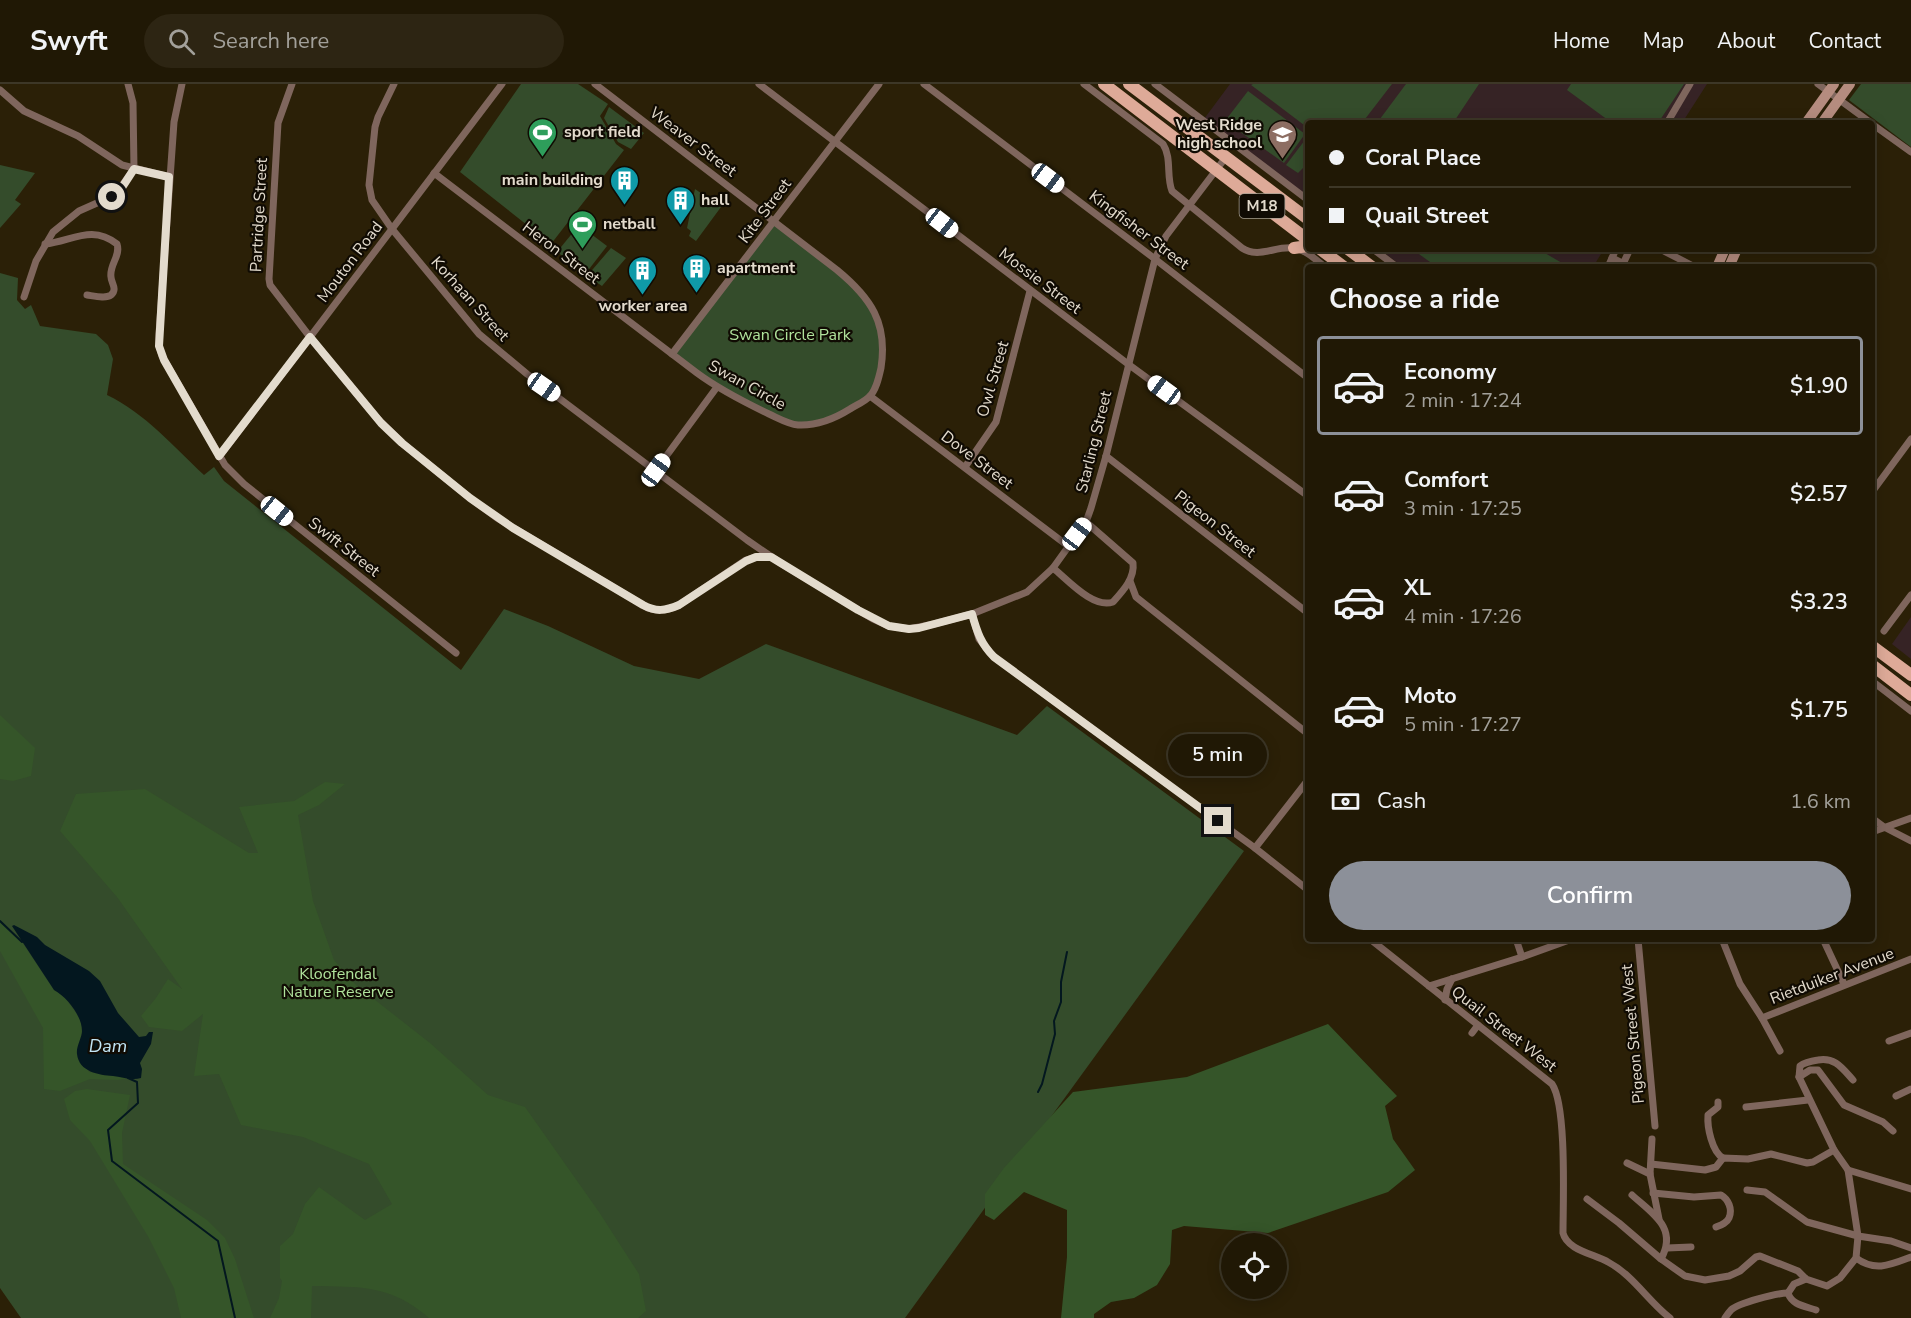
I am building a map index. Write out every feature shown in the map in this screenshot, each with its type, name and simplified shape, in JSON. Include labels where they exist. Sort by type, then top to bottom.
[{"type":"main road","name":"M18","points":[[1104,84],[1305,238]]},
{"type":"main road","name":"M18","points":[[1129,84],[1305,217]]},
{"type":"main road","points":[[1294,248],[1305,246]]},
{"type":"main road","points":[[1324,252],[1340,264]]},
{"type":"main road","points":[[1352,252],[1368,264]]},
{"type":"main road","points":[[1875,648],[1911,675]]},
{"type":"main road","points":[[1875,667],[1911,695]]},
{"type":"street","points":[[24,297],[36,261],[58,226],[83,209],[115,195],[134,169],[133,103],[128,84]]},
{"type":"street","name":"Swift Street","points":[[182,84],[176,106],[169,177],[159,346],[164,360],[227,469],[456,653]]},
{"type":"street","name":"Partridge Street","points":[[292,84],[278,123],[269,279],[272,289],[381,423],[470,498],[513,528],[654,610],[667,610],[679,605],[746,561]]},
{"type":"street","name":"Korhaan Street","points":[[394,84],[375,127],[369,185],[374,204],[472,327],[487,343],[747,540],[858,610],[889,626]]},
{"type":"street","name":"Mouton Road","points":[[219,456],[501,84]]},
{"type":"street","name":"Weaver Street","points":[[595,84],[774,221]]},
{"type":"street","name":"Mossie Street","points":[[759,84],[1030,291],[1305,494]]},
{"type":"street","name":"Kite Street","points":[[672,354],[879,84]]},
{"type":"street","name":"Kingfisher Street","points":[[924,84],[1305,376]]},
{"type":"street","points":[[1084,84],[1163,144],[1168,155],[1170,188],[1189,206],[1248,252],[1258,253],[1294,248],[1303,251],[1321,264]]},
{"type":"street","points":[[1155,84],[1305,198]]},
{"type":"street","points":[[1669,120],[1690,84]]},
{"type":"street","points":[[1818,84],[1832,88],[1839,99],[1868,120]]},
{"type":"street","points":[[1824,120],[1850,84]]},
{"type":"street","points":[[1808,120],[1832,88]]},
{"type":"street","points":[[0,90],[30,114],[78,136],[117,162],[134,169],[169,177]]},
{"type":"street","points":[[1875,125],[1911,152]]},
{"type":"street","name":"Starling Street","points":[[889,626],[919,628],[972,614],[1027,592],[1053,568],[1086,522],[1106,456],[1155,259],[1166,236],[1226,158]]},
{"type":"street","name":"Heron Street","points":[[434,173],[672,354]]},
{"type":"street","points":[[774,221],[850,281],[874,310],[883,344],[878,382],[870,396]]},
{"type":"street","points":[[45,244],[91,234],[108,238],[117,244],[118,253],[110,275],[113,291],[110,296],[106,297],[87,295]]},
{"type":"street","points":[[1377,252],[1393,264]]},
{"type":"street","points":[[1609,264],[1615,252]]},
{"type":"street","points":[[1666,252],[1689,264]]},
{"type":"street","points":[[1612,258],[1625,264]]},
{"type":"street","name":"Owl Street","points":[[964,467],[996,422],[1030,291]]},
{"type":"street","name":"Swan Circle","points":[[672,354],[717,387],[783,421],[800,425],[831,420],[870,396]]},
{"type":"street","points":[[656,470],[717,387]]},
{"type":"street","name":"Dove Street","points":[[870,396],[1068,546]]},
{"type":"street","points":[[1875,488],[1911,439]]},
{"type":"street","name":"Pigeon Street","points":[[1106,456],[1305,611]]},
{"type":"street","points":[[1053,568],[1096,602],[1110,603],[1130,581],[1134,567],[1131,560],[1086,522]]},
{"type":"street","points":[[746,561],[747,540]]},
{"type":"street","points":[[746,561],[756,557],[771,557]]},
{"type":"street","points":[[1130,581],[1136,597],[1305,732]]},
{"type":"street","points":[[1884,631],[1911,595]]},
{"type":"street","points":[[1118,596],[1136,597]]},
{"type":"street","points":[[972,614],[979,639],[994,657],[1255,848],[1305,888]]},
{"type":"street","points":[[1875,683],[1911,711]]},
{"type":"street","points":[[1255,848],[1305,784]]},
{"type":"street","points":[[1875,831],[1911,818]]},
{"type":"street","points":[[1875,820],[1911,841]]},
{"type":"street","name":"Quail Street West","points":[[1374,942],[1555,1088],[1559,1103],[1562,1147],[1565,1240],[1621,1270],[1670,1318]]},
{"type":"street","points":[[1517,942],[1522,957]]},
{"type":"street","points":[[1430,986],[1564,942]]},
{"type":"street","name":"Pigeon Street West","points":[[1638,942],[1655,1126]]},
{"type":"street","points":[[1723,942],[1735,974],[1780,1051]]},
{"type":"street","points":[[1824,942],[1844,984]]},
{"type":"street","name":"Rietduiker Avenue","points":[[1762,1018],[1911,959]]},
{"type":"street","points":[[1445,1000],[1452,979]]},
{"type":"street","points":[[1472,1033],[1478,1025]]},
{"type":"street","points":[[1889,1041],[1911,1033]]},
{"type":"street","points":[[1587,1199],[1685,1276],[1705,1280],[1735,1274],[1755,1257],[1764,1256],[1798,1271],[1806,1279],[1824,1286],[1832,1284],[1840,1278],[1856,1257],[1858,1236],[1848,1170],[1834,1150],[1808,1100],[1798,1077],[1799,1068],[1803,1064],[1828,1059],[1838,1064],[1853,1080]]},
{"type":"street","points":[[1798,1077],[1810,1070],[1818,1070],[1844,1105],[1883,1122],[1893,1131]]},
{"type":"street","points":[[1896,1096],[1911,1089]]},
{"type":"street","points":[[1746,1107],[1808,1100]]},
{"type":"street","points":[[1718,1102],[1718,1107],[1707,1116],[1707,1121],[1715,1151],[1723,1158],[1748,1158],[1771,1154],[1807,1163],[1834,1150]]},
{"type":"street","points":[[1652,1139],[1650,1174],[1659,1220],[1667,1239],[1667,1248],[1661,1259]]},
{"type":"street","points":[[1651,1164],[1705,1170],[1716,1167],[1723,1158]]},
{"type":"street","points":[[1627,1163],[1650,1174]]},
{"type":"street","points":[[1848,1170],[1911,1190]]},
{"type":"street","points":[[1747,1190],[1765,1192],[1807,1222],[1911,1248]]},
{"type":"street","points":[[1653,1193],[1694,1197],[1724,1196],[1729,1203],[1730,1216],[1727,1221],[1716,1227]]},
{"type":"street","points":[[1632,1195],[1659,1220]]},
{"type":"street","points":[[1667,1248],[1691,1246]]},
{"type":"street","points":[[1856,1257],[1865,1265],[1874,1267],[1892,1264],[1911,1257]]},
{"type":"street","points":[[1788,1293],[1794,1284],[1806,1279]]},
{"type":"street","points":[[1788,1293],[1792,1301],[1816,1310]]},
{"type":"street","points":[[1725,1318],[1735,1307],[1777,1294],[1788,1293]]},
{"type":"shaded area","name":"West Ridge high school","points":[[1230,84],[1707,84],[1684,120],[1305,120],[1305,195],[1204,119]]},
{"type":"shaded area","points":[[1383,252],[1602,252],[1595,264],[1399,264]]},
{"type":"shaded area","points":[[1911,617],[1911,659],[1892,644]]},
{"type":"green space","name":"sport field","points":[[521,84],[578,84],[608,104],[600,116],[616,144],[624,150],[551,244],[460,172]]},
{"type":"green space","points":[[1392,84],[1364,120],[1305,120],[1305,126],[1251,85]]},
{"type":"green space","points":[[1406,84],[1479,84],[1455,120],[1379,120]]},
{"type":"green space","points":[[1571,84],[1684,84],[1660,120],[1608,120],[1567,90]]},
{"type":"green space","points":[[1861,84],[1911,84],[1911,147],[1849,100]]},
{"type":"green space","points":[[1248,91],[1305,134],[1284,163],[1225,121]]},
{"type":"green space","points":[[609,107],[644,133],[631,149],[618,142],[604,118]]},
{"type":"green space","points":[[1305,140],[1305,166],[1298,173],[1286,165]]},
{"type":"green space","points":[[0,165],[35,173],[15,200],[21,204],[0,228]]},
{"type":"green space","points":[[695,189],[721,207],[696,241],[689,236],[691,231],[687,228]]},
{"type":"green space","name":"Swan Circle Park","points":[[774,221],[837,270],[874,310],[883,355],[870,396],[839,416],[800,425],[744,402],[672,354]]},
{"type":"green space","name":"netball","points":[[579,225],[607,246],[586,273],[557,252]]},
{"type":"green space","name":"netball","points":[[611,248],[626,258],[602,286],[587,276]]},
{"type":"green space","points":[[1416,252],[1543,252],[1562,263],[1561,264],[1433,264]]},
{"type":"green space","name":"Kloofendal Nature Reserve","points":[[0,273],[18,278],[17,300],[25,309],[31,305],[40,326],[96,334],[108,345],[113,359],[107,395],[134,411],[204,475],[214,467],[224,481],[461,670],[504,609],[548,626],[634,666],[699,679],[766,644],[1017,735],[1047,706],[1244,851],[905,1318],[21,1318],[0,1288]]},
{"type":"green space","points":[[0,715],[35,748],[31,776],[13,781],[0,779]]},
{"type":"green space","points":[[325,782],[345,784],[319,805],[298,815],[313,901],[334,960],[356,985],[430,1043],[488,1095],[525,1107],[599,1212],[639,1274],[646,1311],[638,1318],[429,1318],[415,1307],[387,1293],[360,1288],[312,1286],[311,1318],[270,1318],[279,1298],[282,1281],[280,1278],[280,1246],[293,1234],[305,1204],[319,1187],[365,1220],[392,1204],[369,1164],[303,1137],[241,1125],[219,1074],[194,1076],[203,1014],[182,1031],[149,1027],[141,1016],[168,979],[182,989],[117,897],[60,831],[76,794],[145,789],[249,853],[258,853],[239,807],[294,801]]},
{"type":"green space","points":[[0,921],[22,942],[54,990],[63,995],[81,1020],[82,1032],[77,1053],[89,1072],[128,1078],[90,1079],[60,1091],[44,1089],[43,1028],[0,951]]},
{"type":"green space","points":[[1328,1024],[1397,1096],[1385,1106],[1393,1139],[1415,1170],[1388,1192],[1268,1233],[1184,1226],[1172,1230],[1170,1264],[1157,1285],[1134,1298],[1111,1302],[1094,1314],[1094,1318],[1061,1318],[1067,1257],[1067,1210],[1024,1192],[994,1220],[985,1215],[985,1194],[1004,1168],[1073,1092],[1187,1077]]},
{"type":"green space","points":[[87,1089],[130,1095],[122,1133],[123,1164],[207,1220],[225,1238],[235,1259],[254,1318],[181,1318],[174,1288],[149,1238],[90,1141],[70,1120],[64,1099],[75,1091]]},
{"type":"water","name":"Dam","points":[[14,925],[89,971],[100,981],[118,1013],[139,1037],[153,1032],[151,1044],[140,1063],[141,1078],[102,1075],[82,1065],[77,1054],[82,1031],[77,1013],[69,1002],[54,990],[12,926]]},
{"type":"waterway","points":[[0,921],[22,942]]},
{"type":"waterway","points":[[1038,1092],[1055,1034],[1054,1021],[1061,1002],[1061,982],[1067,952]]},
{"type":"waterway","points":[[128,1078],[137,1082],[138,1103],[108,1130],[112,1161],[218,1241],[235,1318]]},
{"type":"place","name":"sport field","points":[[543,158]]},
{"type":"place","name":"West Ridge high school","points":[[1283,160]]},
{"type":"place","name":"main building","points":[[624,206]]},
{"type":"place","name":"hall","points":[[680,226]]},
{"type":"place","name":"netball","points":[[582,250]]},
{"type":"place","name":"apartment","points":[[696,294]]},
{"type":"place","name":"worker area","points":[[643,296]]},
{"type":"route","points":[[112,197],[121,189],[134,169],[169,177],[159,346],[164,360],[219,456],[310,337],[381,423],[470,498],[513,528],[648,608],[667,610],[679,605],[746,561],[756,557],[771,557],[873,619],[889,626],[919,628],[972,614],[979,639],[994,657],[1218,821]]}]
